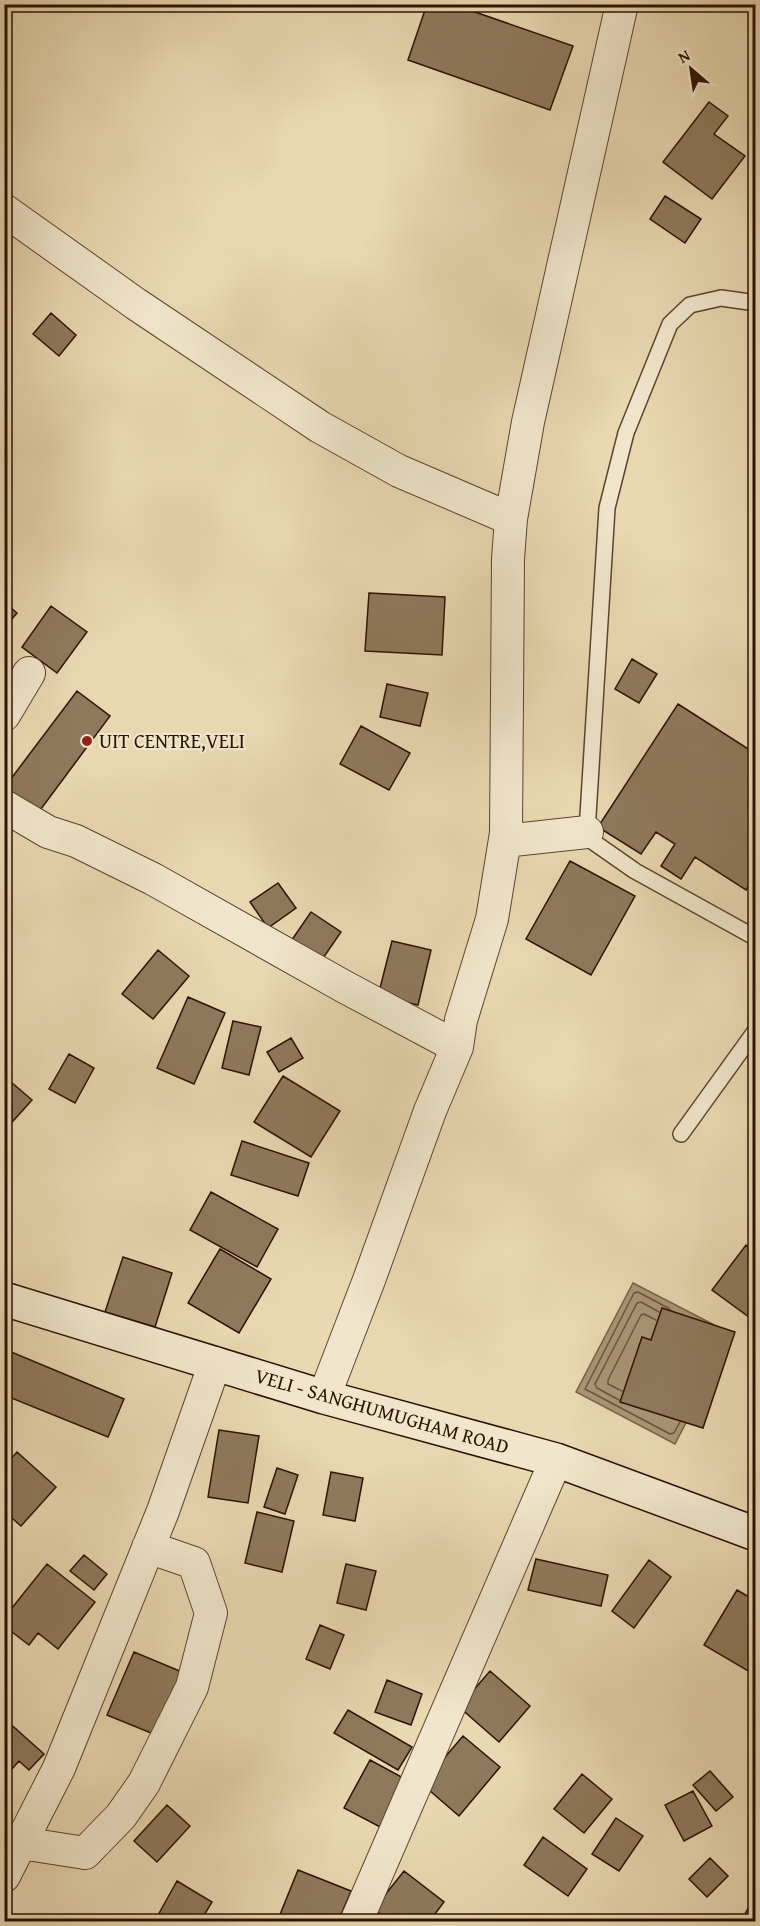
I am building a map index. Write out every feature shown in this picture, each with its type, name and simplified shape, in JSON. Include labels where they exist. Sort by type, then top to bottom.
[{"type":"main road","name":"VELI - SANGHUMUGHAM ROAD","points":[[4,1299],[324,1397],[556,1460],[756,1534]]},
{"type":"street","points":[[324,1397],[430,1111],[457,1047],[461,1020],[492,919],[505,841],[508,559],[511,519],[528,422],[622,4]]},
{"type":"street","points":[[4,210],[136,304],[320,427],[399,471],[511,519]]},
{"type":"street","points":[[4,716],[29,673]]},
{"type":"street","points":[[4,806],[48,832],[76,841],[153,879],[457,1047]]},
{"type":"street","points":[[505,841],[587,832]]},
{"type":"street","points":[[4,1876],[59,1768],[163,1511],[215,1364]]},
{"type":"street","points":[[356,1922],[556,1460]]},
{"type":"street","points":[[21,1843],[85,1853],[121,1816],[144,1783],[192,1686],[211,1613],[194,1563],[148,1547]]},
{"type":"lane","points":[[756,300],[749,302],[721,298],[690,305],[670,324],[626,433],[607,508],[587,832],[592,842],[635,871],[756,938]]},
{"type":"lane","points":[[681,1134],[756,1030]]},
{"type":"water","points":[[633,1283],[732,1334],[675,1444],[576,1392]]},
{"type":"building","points":[[427,4],[452,4],[573,46],[550,110],[408,60]]},
{"type":"building","points":[[709,102],[728,116],[714,134],[745,156],[712,199],[663,162]]},
{"type":"building","points":[[665,196],[701,219],[685,243],[650,219]]},
{"type":"building","points":[[51,313],[76,335],[59,356],[33,334]]},
{"type":"building","points":[[369,593],[445,597],[442,655],[365,651]]},
{"type":"building","points":[[4,602],[17,613],[4,628]]},
{"type":"building","points":[[51,606],[87,632],[57,673],[22,647]]},
{"type":"building","points":[[632,659],[657,674],[639,703],[615,689]]},
{"type":"building","points":[[387,684],[428,693],[420,726],[380,717]]},
{"type":"building","points":[[77,691],[110,716],[38,813],[4,788]]},
{"type":"building","points":[[678,704],[756,754],[756,875],[746,890],[695,857],[681,879],[661,866],[675,844],[656,832],[641,854],[598,827]]},
{"type":"building","points":[[361,726],[410,753],[389,790],[340,764]]},
{"type":"building","points":[[570,861],[635,896],[591,975],[526,939]]},
{"type":"building","points":[[278,883],[296,908],[268,928],[250,902]]},
{"type":"building","points":[[311,912],[341,932],[319,964],[289,944]]},
{"type":"building","points":[[392,941],[431,950],[418,1005],[378,996]]},
{"type":"building","points":[[158,950],[189,976],[153,1019],[122,994]]},
{"type":"building","points":[[188,997],[225,1013],[194,1084],[157,1068]]},
{"type":"building","points":[[233,1021],[261,1027],[249,1075],[222,1068]]},
{"type":"building","points":[[291,1038],[303,1058],[279,1072],[267,1052]]},
{"type":"building","points":[[69,1054],[94,1068],[75,1103],[49,1089]]},
{"type":"building","points":[[4,1076],[32,1100],[5,1130],[4,1130]]},
{"type":"building","points":[[283,1076],[340,1111],[311,1157],[254,1122]]},
{"type":"building","points":[[242,1141],[309,1163],[298,1196],[231,1175]]},
{"type":"building","points":[[211,1192],[278,1229],[257,1267],[190,1230]]},
{"type":"building","points":[[746,1245],[756,1253],[756,1316],[753,1320],[712,1290]]},
{"type":"building","points":[[220,1249],[271,1279],[239,1333],[188,1303]]},
{"type":"building","points":[[123,1257],[172,1273],[155,1327],[105,1312]]},
{"type":"building","points":[[662,1308],[735,1332],[703,1428],[620,1402],[642,1337],[651,1340]]},
{"type":"building","points":[[4,1349],[124,1399],[108,1437],[4,1395]]},
{"type":"building","points":[[219,1430],[259,1436],[248,1503],[208,1497]]},
{"type":"building","points":[[17,1452],[56,1487],[21,1526],[4,1511],[4,1466]]},
{"type":"building","points":[[277,1468],[298,1475],[285,1514],[264,1507]]},
{"type":"building","points":[[331,1472],[363,1478],[355,1521],[323,1515]]},
{"type":"building","points":[[257,1512],[294,1521],[282,1572],[245,1563]]},
{"type":"building","points":[[84,1555],[107,1574],[94,1590],[70,1571]]},
{"type":"building","points":[[536,1559],[608,1575],[601,1606],[528,1590]]},
{"type":"building","points":[[649,1560],[671,1577],[634,1628],[612,1611]]},
{"type":"building","points":[[47,1564],[95,1602],[58,1649],[38,1633],[29,1645],[4,1626],[4,1618]]},
{"type":"building","points":[[346,1564],[376,1571],[366,1610],[337,1603]]},
{"type":"building","points":[[737,1590],[756,1601],[755,1675],[704,1645]]},
{"type":"building","points":[[320,1625],[344,1635],[330,1669],[306,1659]]},
{"type":"building","points":[[134,1652],[182,1672],[156,1735],[107,1715]]},
{"type":"building","points":[[490,1671],[530,1706],[499,1742],[459,1707]]},
{"type":"building","points":[[387,1680],[422,1694],[411,1725],[375,1712]]},
{"type":"building","points":[[348,1710],[412,1747],[398,1770],[334,1733]]},
{"type":"building","points":[[6,1720],[44,1754],[29,1770],[19,1761],[5,1777]]},
{"type":"building","points":[[463,1736],[500,1767],[459,1816],[422,1784]]},
{"type":"building","points":[[370,1760],[407,1780],[382,1828],[344,1808]]},
{"type":"building","points":[[710,1771],[733,1797],[716,1811],[693,1785]]},
{"type":"building","points":[[582,1774],[612,1799],[584,1833],[554,1809]]},
{"type":"building","points":[[693,1791],[712,1826],[684,1841],[665,1805]]},
{"type":"building","points":[[167,1805],[190,1826],[157,1862],[134,1841]]},
{"type":"building","points":[[616,1818],[643,1836],[619,1871],[592,1854]]},
{"type":"building","points":[[543,1837],[587,1869],[568,1896],[524,1865]]},
{"type":"building","points":[[710,1858],[728,1876],[707,1897],[689,1879]]},
{"type":"building","points":[[298,1870],[351,1891],[338,1922],[277,1922]]},
{"type":"building","points":[[404,1871],[444,1902],[429,1922],[390,1922],[374,1909]]},
{"type":"building","points":[[177,1881],[212,1902],[200,1922],[165,1922],[157,1917]]},
{"type":"building","points":[[755,1897],[756,1922],[740,1922]]},
{"type":"place","name":"UIT CENTRE,VELI","points":[[87,741]]}]
